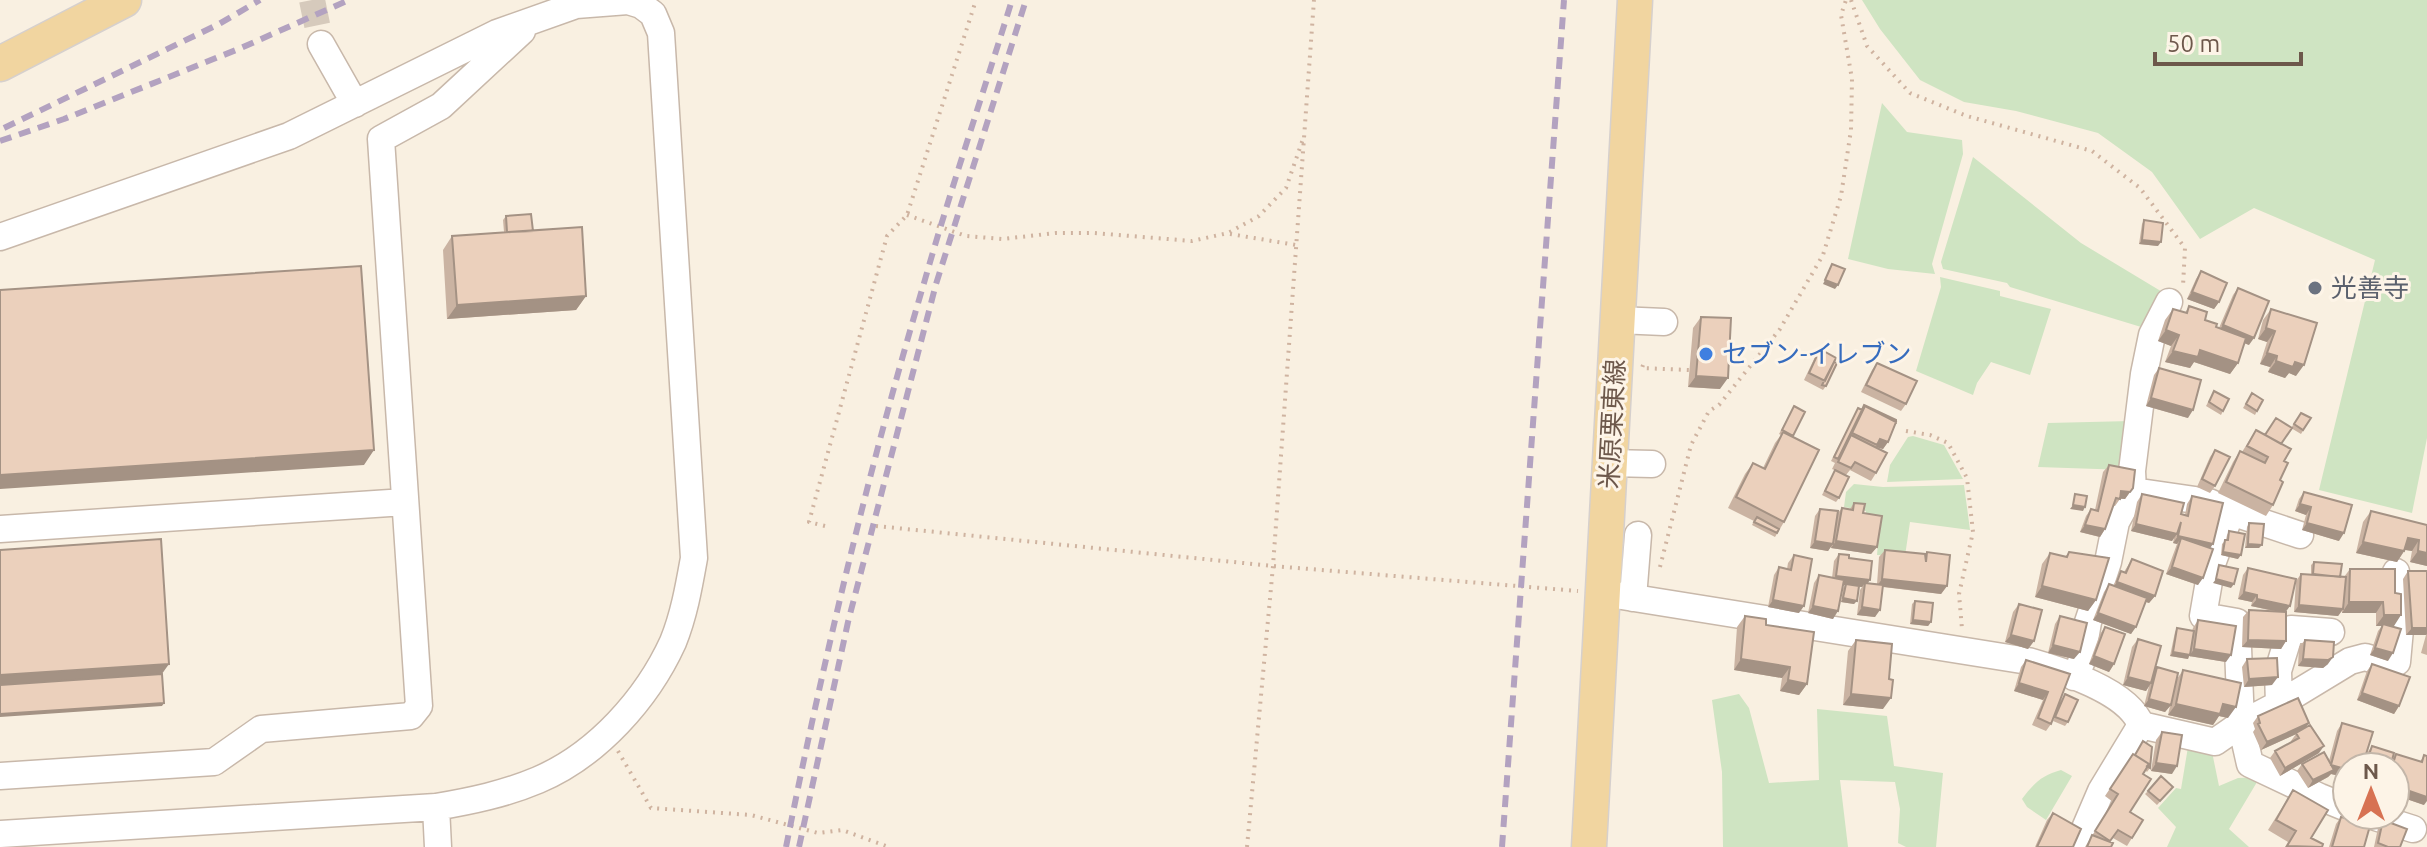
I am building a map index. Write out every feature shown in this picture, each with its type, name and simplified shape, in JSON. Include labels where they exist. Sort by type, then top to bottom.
[{"type":"main road","points":[[0,64],[124,0]]},
{"type":"main road","name":"米原栗東線","points":[[1589,847],[1629,597],[1610,463],[1635,0]]},
{"type":"street","points":[[0,237],[289,136],[497,33],[537,17],[576,5],[628,1],[641,5],[653,14],[661,33],[694,558],[687,597],[674,639],[662,664],[636,703],[575,759],[539,780],[437,813],[0,834]]},
{"type":"street","points":[[0,776],[214,762],[261,729],[411,716],[419,706],[381,139],[441,106],[537,17]]},
{"type":"street","points":[[321,44],[355,104]]},
{"type":"street","points":[[2074,677],[2081,663],[2088,622],[2108,562],[2116,522],[2133,491],[2144,374],[2152,335],[2169,302]]},
{"type":"street","points":[[1618,320],[1664,322]]},
{"type":"street","points":[[1610,463],[1652,464]]},
{"type":"street","points":[[2133,491],[2209,502],[2300,535]]},
{"type":"street","points":[[0,529],[405,502]]},
{"type":"street","points":[[2231,512],[2212,564],[2203,616],[2237,622],[2241,724],[2250,764],[2331,801]]},
{"type":"street","points":[[1638,535],[1629,597],[2028,661],[2074,677],[2120,700],[2132,709],[2141,725],[2215,742],[2350,661],[2365,657],[2392,665],[2397,662],[2401,618],[2396,572]]},
{"type":"street","points":[[2279,704],[2278,671],[2291,629],[2331,632]]},
{"type":"street","points":[[2077,847],[2101,791],[2141,725]]},
{"type":"street","points":[[437,813],[438,847]]},
{"type":"path","points":[[825,526],[809,522],[887,236],[907,215],[976,0]]},
{"type":"path","points":[[1247,847],[1273,566],[1314,0]]},
{"type":"path","points":[[1848,0],[1867,46],[1910,93],[1967,116],[2092,151],[2140,188],[2185,248],[2182,291],[2169,302]]},
{"type":"path","points":[[876,526],[1273,566],[1629,597],[1691,445],[1709,411],[1719,405],[1780,329],[1823,255],[1841,196],[1851,130],[1852,79],[1841,15],[1848,0]]},
{"type":"path","points":[[907,215],[966,236],[1002,239],[1056,233],[1094,233],[1192,241],[1228,233],[1259,216],[1286,188],[1306,129]]},
{"type":"path","points":[[1228,233],[1296,245]]},
{"type":"path","points":[[1643,352],[1642,368],[1689,370]]},
{"type":"path","points":[[1906,431],[1930,435],[1948,443],[1967,478],[1973,532],[1959,594],[1965,649]]},
{"type":"path","points":[[605,734],[621,754],[651,808],[751,815],[818,833],[842,830],[889,847]]},
{"type":"green space","points":[[1862,0],[2427,0],[2427,438],[2412,513],[2319,490],[2375,260],[2254,208],[2200,239],[2152,172],[2098,133],[2016,111],[1964,102],[1920,80],[1880,29]]},
{"type":"green space","points":[[1882,103],[1907,132],[1962,140],[1963,154],[1932,264],[1935,274],[1888,269],[1848,259]]},
{"type":"green space","points":[[1973,157],[2081,243],[2164,293],[2151,330],[2010,287],[2007,283],[1943,269],[1941,262]]},
{"type":"green space","points":[[1940,277],[2000,291],[2000,296],[2051,309],[2030,375],[1991,362],[1973,395],[1916,371],[1941,287]]},
{"type":"green space","points":[[2131,421],[2127,470],[2038,467],[2048,423]]},
{"type":"green space","points":[[1908,437],[1944,445],[1963,479],[1887,482],[1890,465]]},
{"type":"green space","points":[[1854,484],[1883,487],[1964,485],[1970,530],[1910,522],[1905,556],[1877,555],[1880,520],[1866,516],[1866,511],[1844,507],[1846,492]]},
{"type":"green space","points":[[1739,694],[1749,708],[1769,783],[1819,780],[1817,709],[1887,716],[1894,766],[1943,773],[1936,847],[1906,847],[1898,843],[1900,809],[1895,782],[1840,780],[1848,847],[1723,847],[1722,772],[1712,700]]},
{"type":"green space","points":[[2189,741],[2211,747],[2219,786],[2238,778],[2260,777],[2229,829],[2249,847],[2167,847],[2176,827],[2158,808],[2176,788],[2181,789]]},
{"type":"green space","points":[[2061,770],[2072,776],[2046,820],[2027,807],[2022,799],[2038,781]]},
{"type":"building","points":[[531,214],[533,231],[507,232],[506,216]]},
{"type":"building","points":[[2144,220],[2163,223],[2161,242],[2142,240]]},
{"type":"building","points":[[582,227],[586,296],[457,305],[452,236]]},
{"type":"building","points":[[1832,264],[1845,269],[1838,285],[1825,280]]},
{"type":"building","points":[[361,266],[374,450],[0,475],[0,290]]},
{"type":"building","points":[[2201,271],[2227,283],[2219,302],[2192,292]]},
{"type":"building","points":[[2238,288],[2269,301],[2254,338],[2223,325]]},
{"type":"building","points":[[2189,306],[2207,312],[2205,320],[2217,324],[2216,327],[2246,338],[2238,363],[2200,350],[2198,357],[2173,351],[2179,335],[2166,330],[2173,309],[2187,313]]},
{"type":"building","points":[[2271,309],[2317,323],[2304,365],[2295,362],[2293,367],[2276,361],[2277,356],[2267,353],[2275,331],[2266,328]]},
{"type":"building","name":"セブン-イレブン","points":[[1701,317],[1731,318],[1728,378],[1696,376]]},
{"type":"building","points":[[1820,349],[1836,358],[1825,381],[1809,373]]},
{"type":"building","points":[[1834,362],[1837,363],[1826,386],[1822,385]]},
{"type":"building","points":[[1877,363],[1917,381],[1906,404],[1866,385]]},
{"type":"building","points":[[2159,368],[2201,380],[2193,410],[2151,398]]},
{"type":"building","points":[[2214,391],[2229,399],[2223,411],[2209,402]]},
{"type":"building","points":[[2252,393],[2263,400],[2257,411],[2246,404]]},
{"type":"building","points":[[1864,405],[1896,422],[1865,406],[1862,410]]},
{"type":"building","points":[[1794,406],[1805,412],[1793,436],[1782,430]]},
{"type":"building","points":[[1865,406],[1896,422],[1888,442],[1880,439],[1877,445],[1852,433]]},
{"type":"building","points":[[1858,408],[1862,410],[1838,459],[1834,457]]},
{"type":"building","points":[[2301,413],[2311,418],[2303,430],[2294,424]]},
{"type":"building","points":[[2276,418],[2292,428],[2281,444],[2265,435]]},
{"type":"building","points":[[2256,430],[2291,449],[2284,461],[2288,463],[2273,505],[2226,482],[2240,451],[2265,463],[2268,457],[2247,446]]},
{"type":"building","points":[[1783,432],[1819,450],[1784,522],[1736,497],[1753,463],[1765,469]]},
{"type":"building","points":[[1851,435],[1887,453],[1876,473],[1855,462],[1851,468],[1838,462]]},
{"type":"building","points":[[2215,450],[2230,457],[2215,486],[2202,479]]},
{"type":"building","points":[[2109,465],[2135,470],[2133,488],[2130,492],[2121,491],[2120,499],[2116,498],[2105,529],[2085,525],[2091,509],[2098,511]]},
{"type":"building","points":[[1835,470],[1849,477],[1839,498],[1825,491]]},
{"type":"building","points":[[2304,492],[2352,505],[2344,533],[2307,523],[2311,507],[2300,504]]},
{"type":"building","points":[[2075,494],[2087,496],[2085,507],[2073,505]]},
{"type":"building","points":[[2142,494],[2184,503],[2181,514],[2188,516],[2192,496],[2223,503],[2213,544],[2178,536],[2181,522],[2177,534],[2136,524]]},
{"type":"building","points":[[1854,503],[1865,504],[1863,513],[1882,516],[1877,547],[1836,541],[1842,508],[1853,510]]},
{"type":"building","points":[[1820,509],[1838,511],[1833,544],[1815,541]]},
{"type":"building","points":[[2371,511],[2427,525],[2427,553],[2418,551],[2419,540],[2408,538],[2404,551],[2363,542]]},
{"type":"building","points":[[1757,517],[1779,529],[1777,533],[1754,522]]},
{"type":"building","points":[[2249,523],[2264,524],[2262,545],[2248,544]]},
{"type":"building","points":[[2229,531],[2245,534],[2241,555],[2223,552]]},
{"type":"building","points":[[2181,538],[2213,549],[2203,578],[2172,567]]},
{"type":"building","points":[[161,539],[169,664],[0,675],[0,550]]},
{"type":"building","points":[[1885,550],[1925,554],[1926,562],[1927,552],[1950,555],[1947,586],[1882,579]]},
{"type":"building","points":[[2069,552],[2109,558],[2096,600],[2042,586],[2050,553],[2067,557]]},
{"type":"building","points":[[1839,554],[1872,561],[1870,580],[1836,576]]},
{"type":"building","points":[[1794,555],[1812,559],[1804,606],[1773,600],[1779,567],[1791,570]]},
{"type":"building","points":[[2132,559],[2163,571],[2155,596],[2117,582],[2121,571],[2126,573]]},
{"type":"building","points":[[2314,562],[2342,564],[2340,577],[2313,574]]},
{"type":"building","points":[[2219,565],[2238,569],[2234,584],[2216,579]]},
{"type":"building","points":[[2248,568],[2296,579],[2290,606],[2257,599],[2257,595],[2244,592]]},
{"type":"building","points":[[2350,569],[2395,569],[2395,593],[2401,594],[2401,615],[2384,615],[2383,602],[2349,602]]},
{"type":"building","points":[[2408,571],[2427,571],[2427,628],[2412,628]]},
{"type":"building","points":[[2301,574],[2346,577],[2343,609],[2299,605]]},
{"type":"building","points":[[1819,575],[1844,580],[1838,611],[1813,606]]},
{"type":"building","points":[[1865,583],[1883,585],[1880,610],[1862,607]]},
{"type":"building","points":[[1846,584],[1859,586],[1857,601],[1843,598]]},
{"type":"building","points":[[2109,584],[2147,598],[2136,627],[2098,613]]},
{"type":"building","points":[[1915,601],[1933,603],[1931,622],[1913,620]]},
{"type":"building","points":[[2019,604],[2042,610],[2034,641],[2011,635]]},
{"type":"building","points":[[2249,610],[2286,612],[2286,641],[2248,640]]},
{"type":"building","points":[[1745,616],[1766,619],[1766,625],[1814,632],[1807,684],[1788,680],[1790,667],[1741,659]]},
{"type":"building","points":[[2060,616],[2087,623],[2080,652],[2053,645]]},
{"type":"building","points":[[2198,620],[2236,626],[2231,655],[2194,649]]},
{"type":"building","points":[[2383,624],[2401,629],[2393,653],[2375,648]]},
{"type":"building","points":[[2105,627],[2125,634],[2114,664],[2094,656]]},
{"type":"building","points":[[2177,628],[2194,631],[2190,655],[2173,652]]},
{"type":"building","points":[[2138,639],[2161,646],[2151,683],[2128,677]]},
{"type":"building","points":[[1856,640],[1892,644],[1891,698],[1851,694]]},
{"type":"building","points":[[2305,640],[2334,642],[2333,657],[2328,660],[2303,659]]},
{"type":"building","points":[[2277,658],[2278,677],[2249,679],[2247,659]]},
{"type":"building","points":[[2026,660],[2070,674],[2051,724],[2038,718],[2048,692],[2019,683]]},
{"type":"building","points":[[2372,664],[2410,677],[2399,706],[2362,693]]},
{"type":"building","points":[[2157,667],[2178,673],[2171,705],[2149,699]]},
{"type":"building","points":[[2183,670],[2241,683],[2236,707],[2223,704],[2220,714],[2176,704]]},
{"type":"building","points":[[162,674],[164,703],[0,714],[0,685]]},
{"type":"building","points":[[2065,694],[2078,700],[2068,722],[2055,717]]},
{"type":"building","points":[[2298,698],[2309,723],[2267,742],[2258,724],[2258,716]]},
{"type":"building","points":[[2342,723],[2373,732],[2367,751],[2335,751]]},
{"type":"building","points":[[2310,725],[2324,746],[2285,768],[2275,751],[2299,738],[2296,733]]},
{"type":"building","points":[[2162,732],[2182,735],[2177,766],[2156,763]]},
{"type":"building","points":[[2143,741],[2152,747],[2150,768],[2135,755]]},
{"type":"building","points":[[2372,746],[2388,751],[2370,751]]},
{"type":"building","points":[[2324,752],[2331,771],[2313,780],[2302,764]]},
{"type":"building","points":[[2133,754],[2149,764],[2143,774],[2151,779],[2130,812],[2143,820],[2132,838],[2118,830],[2110,841],[2095,831],[2118,794],[2110,789]]},
{"type":"building","points":[[2424,755],[2427,756],[2427,797],[2411,792],[2411,759],[2422,762]]},
{"type":"building","points":[[2161,776],[2173,787],[2160,801],[2148,791]]},
{"type":"building","points":[[2293,790],[2328,810],[2311,838],[2323,844],[2322,847],[2287,846],[2296,831],[2276,820]]},
{"type":"building","points":[[2053,813],[2081,829],[2073,847],[2037,847]]},
{"type":"building","points":[[2337,831],[2368,831],[2364,847],[2332,847]]},
{"type":"building","points":[[2381,831],[2406,831],[2400,847],[2378,843]]},
{"type":"building","points":[[2092,835],[2113,843],[2111,847],[2087,847]]},
{"type":"tunnel","points":[[312,0],[321,44]]},
{"type":"railway","points":[[4,128],[219,24],[260,0]]},
{"type":"railway","points":[[0,141],[64,119],[241,48],[349,0]]},
{"type":"railway","points":[[786,847],[866,493],[934,247],[1012,0]]},
{"type":"railway","points":[[799,847],[848,622],[936,284],[1026,0]]},
{"type":"railway","points":[[1502,847],[1564,0]]},
{"type":"place","name":"光善寺","points":[[2315,288]]},
{"type":"place","name":"セブン-イレブン","points":[[1706,354]]}]
